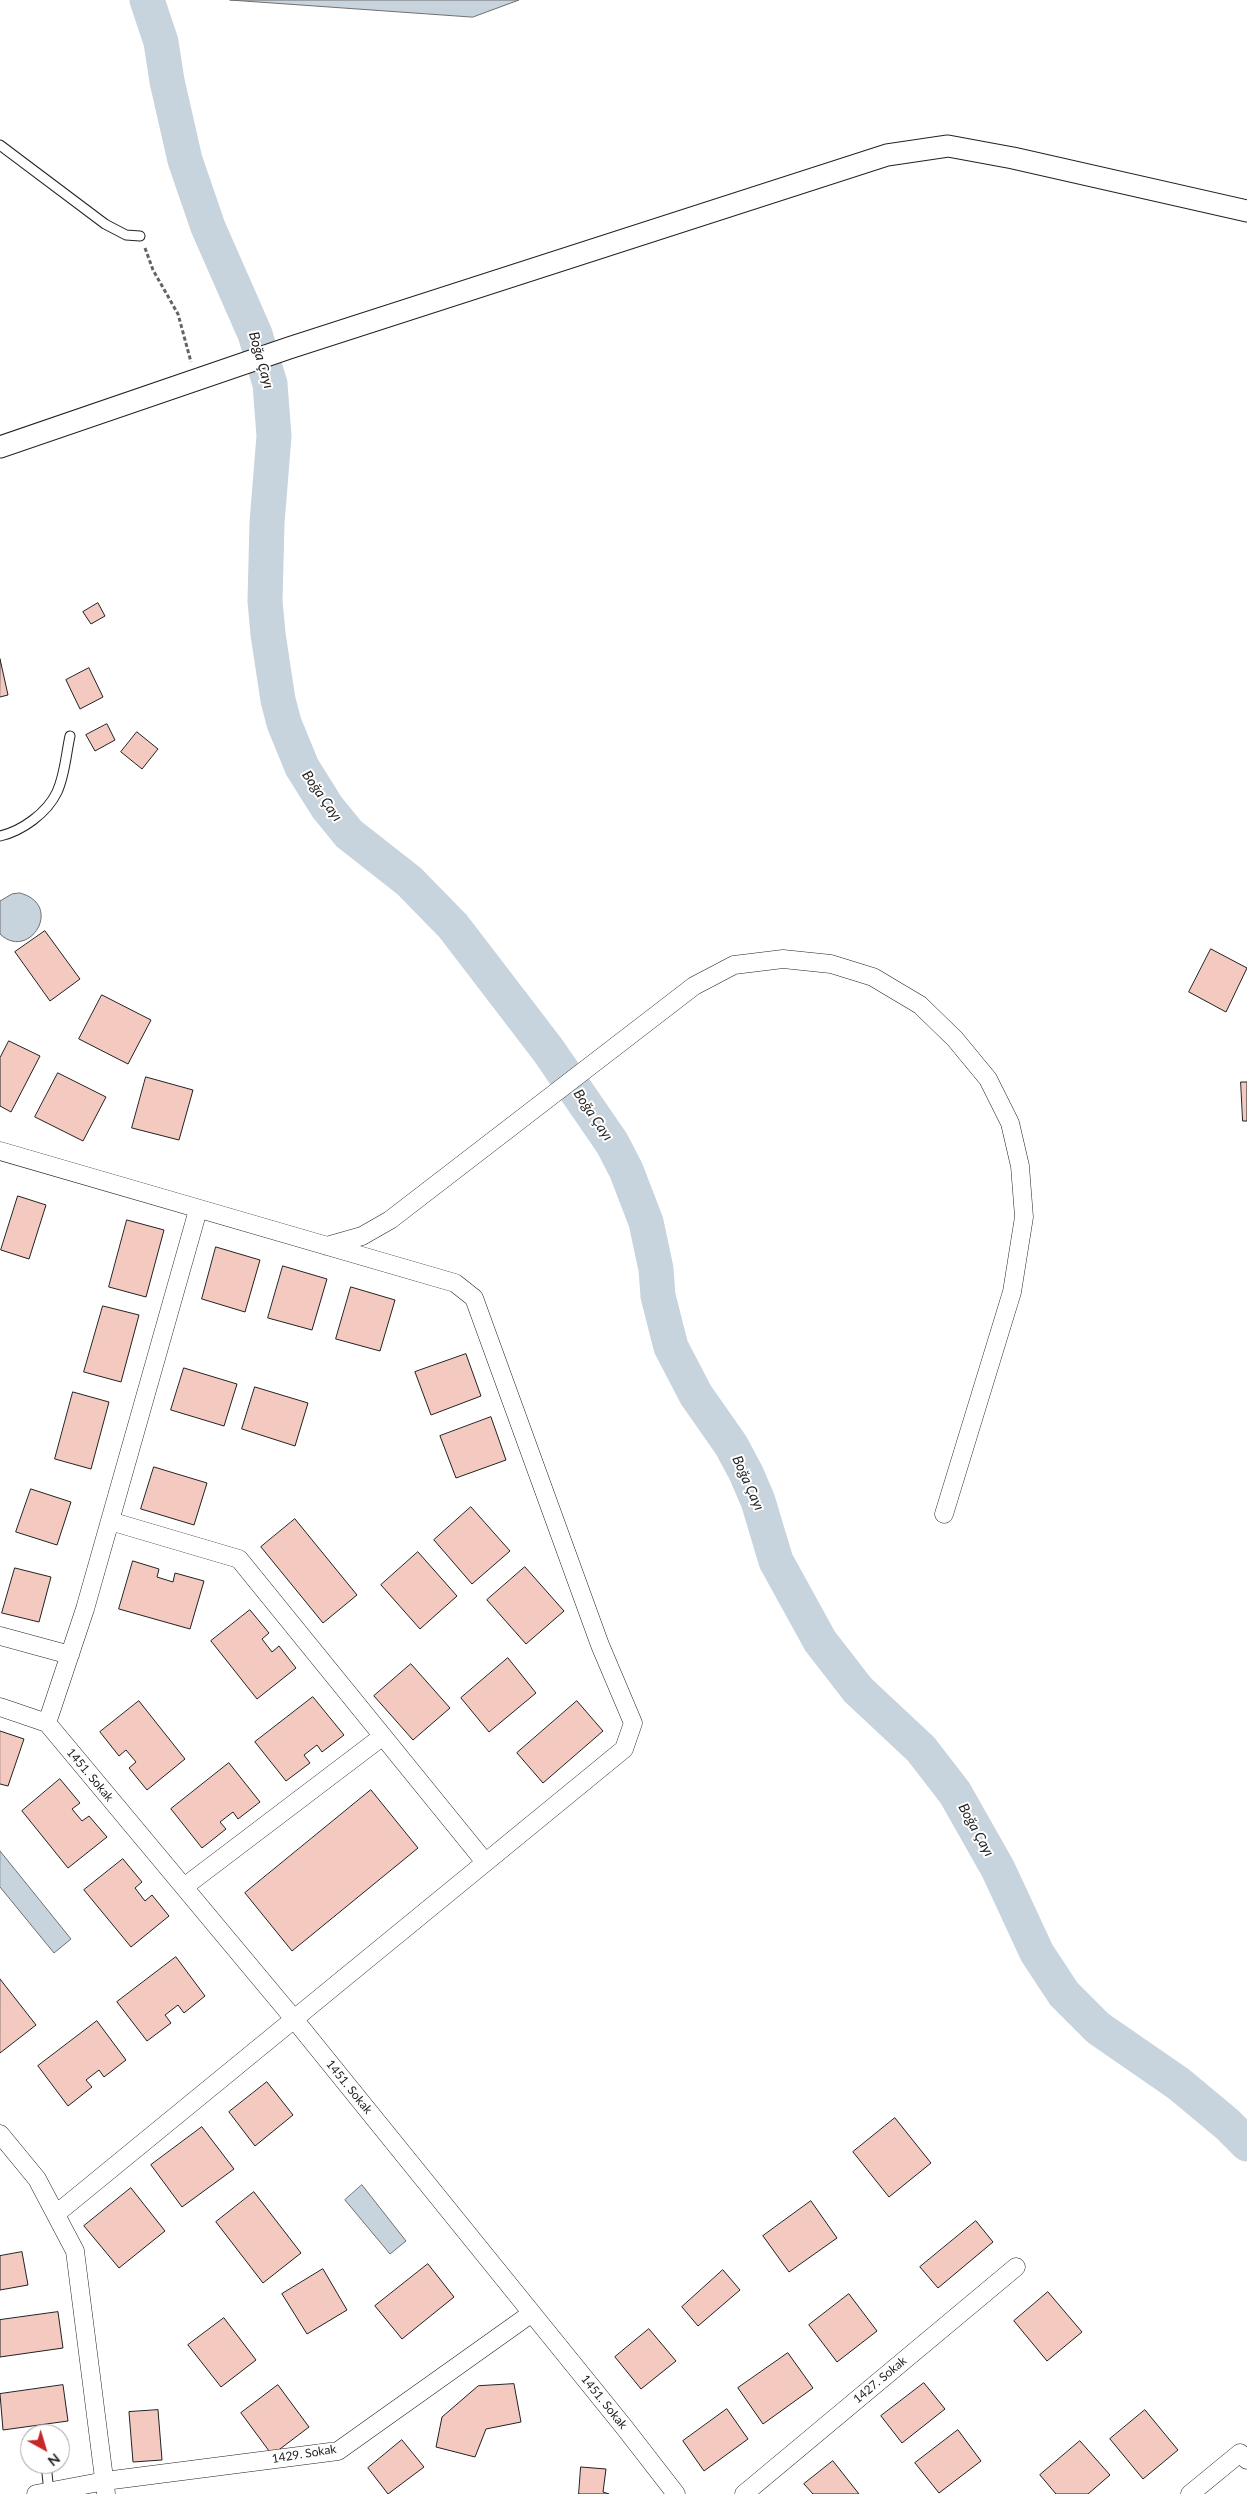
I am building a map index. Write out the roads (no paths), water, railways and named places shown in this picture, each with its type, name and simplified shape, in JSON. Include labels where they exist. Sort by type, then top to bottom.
[{"type":"street","points":[[0,447],[289,348],[887,155],[948,146],[1013,158],[1247,211]]},
{"type":"street","points":[[327,1247],[362,1236],[390,1220],[694,986],[734,965],[783,959],[831,964],[873,977],[920,1005],[955,1039],[988,1078],[1010,1124],[1020,1166],[1024,1217],[1012,1292],[944,1514]]},
{"type":"street","points":[[0,1151],[455,1283],[474,1298],[600,1645],[633,1723],[624,1749],[56,2214]]},
{"type":"street","points":[[0,1707],[47,1723],[70,1655],[110,1521],[198,1210]]},
{"type":"street","points":[[110,1521],[240,1559],[485,1862]]},
{"type":"street","points":[[0,1636],[70,1655]]},
{"type":"street","name":"1451. Sokak","points":[[47,1723],[294,2019],[676,2494]]},
{"type":"street","points":[[184,1887],[383,1736]]},
{"type":"street","points":[[0,2134],[37,2179],[75,2251],[106,2488]]},
{"type":"street","name":"1427. Sokak","points":[[744,2494],[1016,2267]]},
{"type":"street","name":"1429. Sokak","points":[[42,2493],[106,2488],[338,2451],[532,2313]]},
{"type":"street","points":[[1190,2494],[1243,2456]]},
{"type":"lane","points":[[0,145],[105,224],[126,235],[140,236]]},
{"type":"lane","points":[[0,836],[27,824],[52,799],[60,782],[70,736]]},
{"type":"lane","points":[[42,2493],[45,2474]]},
{"type":"waterway","name":"Boğa Çayı","points":[[147,0],[161,42],[167,81],[185,160],[208,227],[255,334],[270,384],[274,436],[267,523],[265,601],[278,700],[284,723],[302,767],[327,807],[349,834],[409,881],[453,926],[548,1050],[612,1143],[626,1170],[646,1222],[656,1269],[658,1296],[671,1347],[696,1395],[731,1445],[746,1473],[758,1501],[776,1561],[820,1641],[858,1690],[921,1749],[955,1793],[998,1869],[1037,1953],[1064,1994],[1098,2028],[1179,2084],[1227,2124],[1247,2144]]}]
